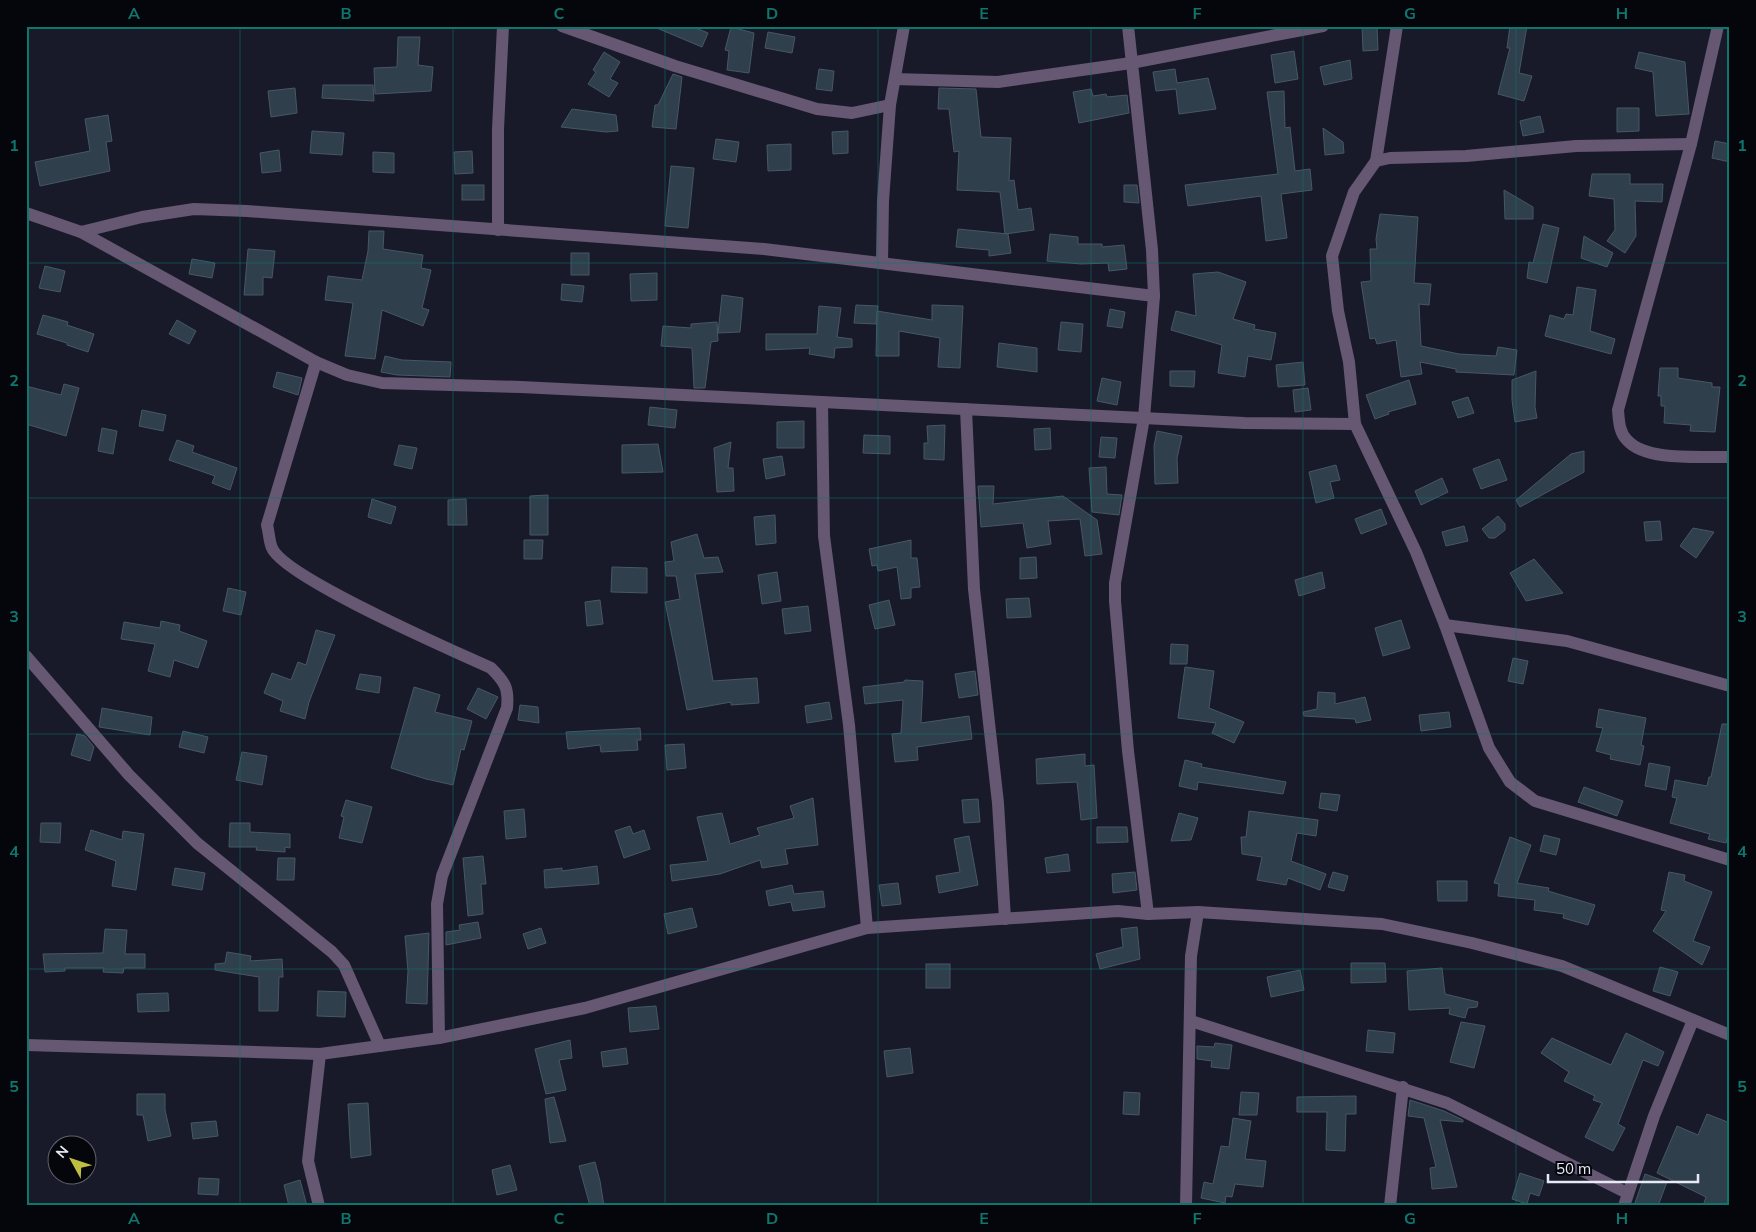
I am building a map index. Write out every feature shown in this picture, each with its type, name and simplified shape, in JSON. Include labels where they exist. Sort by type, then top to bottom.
[{"type":"street","points":[[498,230],[498,129],[503,26]]},
{"type":"street","points":[[562,26],[675,66],[817,109],[852,113],[890,105]]},
{"type":"street","points":[[882,263],[883,201],[890,105],[904,26]]},
{"type":"street","points":[[1128,26],[1152,250],[1154,296],[1144,418],[1115,583],[1114,601],[1128,751],[1148,914]]},
{"type":"street","points":[[895,79],[998,82],[1131,63],[1323,26]]},
{"type":"street","points":[[1398,26],[1376,161],[1354,192],[1332,256],[1338,311],[1349,362],[1355,424],[1416,552],[1445,625],[1489,748],[1510,782],[1535,801],[1730,860]]},
{"type":"street","points":[[1718,26],[1691,144],[1618,410],[1619,426],[1627,440],[1646,452],[1730,456]]},
{"type":"street","points":[[1376,161],[1390,158],[1466,156],[1576,146],[1691,144]]},
{"type":"street","points":[[81,232],[142,218],[194,209],[246,211],[764,249],[1154,296]]},
{"type":"street","points":[[26,213],[81,232],[316,362],[347,375],[382,383],[521,387],[1244,423],[1355,424]]},
{"type":"street","points":[[316,362],[267,525],[272,548],[290,568],[407,631],[491,668],[508,691],[507,708],[442,876],[437,904],[439,1038]]},
{"type":"street","points":[[822,402],[824,536],[849,725],[867,928]]},
{"type":"street","points":[[966,409],[974,589],[998,803],[1005,918]]},
{"type":"street","points":[[1445,625],[1567,640],[1730,686]]},
{"type":"street","points":[[26,656],[129,775],[198,843],[332,952],[344,965],[380,1046]]},
{"type":"street","points":[[26,1045],[320,1054],[439,1038],[585,1008],[867,928],[1118,911],[1148,914],[1198,912],[1382,924],[1472,943],[1562,966],[1730,1036]]},
{"type":"street","points":[[1186,1206],[1191,956],[1198,912]]},
{"type":"street","points":[[1191,1022],[1447,1102],[1626,1202],[1654,1116],[1693,1020]]},
{"type":"street","points":[[319,1206],[308,1161],[320,1054]]},
{"type":"street","points":[[1390,1206],[1403,1087]]},
{"type":"building","points":[[652,26],[691,26],[708,33],[702,47]]},
{"type":"building","points":[[1362,26],[1377,26],[1378,50],[1363,51]]},
{"type":"building","points":[[1510,26],[1527,26],[1519,73],[1532,76],[1524,101],[1498,94],[1510,48],[1507,48]]},
{"type":"building","points":[[731,27],[754,33],[749,73],[727,70],[729,51],[725,50]]},
{"type":"building","points":[[768,32],[795,37],[792,53],[765,48]]},
{"type":"building","points":[[398,37],[420,37],[418,65],[433,67],[431,91],[375,94],[374,68],[397,67]]},
{"type":"building","points":[[1294,51],[1298,79],[1275,83],[1271,55]]},
{"type":"building","points":[[604,52],[620,62],[610,79],[618,83],[609,97],[588,84],[596,72],[593,70]]},
{"type":"building","points":[[1639,52],[1685,62],[1689,114],[1656,116],[1653,72],[1635,68]]},
{"type":"building","points":[[1350,60],[1352,79],[1324,85],[1320,67]]},
{"type":"building","points":[[819,69],[834,71],[832,91],[816,89]]},
{"type":"building","points":[[1175,69],[1177,83],[1208,78],[1216,109],[1179,114],[1176,89],[1156,91],[1153,72]]},
{"type":"building","points":[[673,74],[682,77],[676,129],[652,127],[655,105],[658,105]]},
{"type":"building","points":[[323,85],[373,85],[374,101],[322,98]]},
{"type":"building","points":[[295,88],[297,113],[271,117],[268,91]]},
{"type":"building","points":[[939,88],[976,89],[981,137],[1011,138],[1009,181],[1014,180],[1018,210],[1031,208],[1034,230],[1005,234],[1000,192],[957,190],[959,151],[954,152],[949,109],[938,109]]},
{"type":"building","points":[[1091,89],[1093,96],[1106,94],[1107,97],[1127,95],[1129,113],[1079,123],[1073,92]]},
{"type":"building","points":[[1284,91],[1285,128],[1290,127],[1295,171],[1310,169],[1312,190],[1281,194],[1287,238],[1266,241],[1261,196],[1188,206],[1185,185],[1278,174],[1267,92]]},
{"type":"building","points":[[1617,108],[1639,108],[1639,131],[1617,132]]},
{"type":"building","points":[[572,109],[616,115],[618,131],[606,132],[561,127]]},
{"type":"building","points":[[108,115],[112,141],[106,142],[110,171],[40,186],[35,162],[90,151],[85,119]]},
{"type":"building","points":[[1540,116],[1544,132],[1523,136],[1520,121]]},
{"type":"building","points":[[1323,128],[1343,142],[1344,153],[1325,155]]},
{"type":"building","points":[[312,131],[344,133],[342,155],[310,153]]},
{"type":"building","points":[[848,131],[848,153],[833,154],[832,132]]},
{"type":"building","points":[[716,139],[739,142],[736,162],[713,159]]},
{"type":"building","points":[[1715,141],[1730,144],[1730,162],[1712,158]]},
{"type":"building","points":[[791,144],[791,170],[768,171],[767,145]]},
{"type":"building","points":[[279,150],[281,171],[262,173],[260,153]]},
{"type":"building","points":[[472,151],[473,173],[455,174],[454,152]]},
{"type":"building","points":[[373,152],[394,153],[394,173],[373,172]]},
{"type":"building","points":[[671,166],[694,168],[688,228],[665,226]]},
{"type":"building","points":[[1592,174],[1630,174],[1630,184],[1663,184],[1662,202],[1635,201],[1636,236],[1625,253],[1607,241],[1615,230],[1614,199],[1589,196]]},
{"type":"building","points":[[462,185],[484,185],[484,200],[462,200]]},
{"type":"building","points":[[1124,185],[1137,185],[1139,203],[1124,202]]},
{"type":"building","points":[[1504,190],[1533,207],[1533,219],[1505,219]]},
{"type":"building","points":[[1380,214],[1418,217],[1414,283],[1431,284],[1429,305],[1419,304],[1421,346],[1459,354],[1496,356],[1498,347],[1517,350],[1514,375],[1456,372],[1456,369],[1420,362],[1422,374],[1401,377],[1396,340],[1377,344],[1375,338],[1370,339],[1361,282],[1371,281],[1370,249],[1377,249],[1376,239]]},
{"type":"building","points":[[1543,224],[1559,228],[1547,283],[1527,278],[1529,262],[1533,263]]},
{"type":"building","points":[[958,229],[1008,234],[1011,253],[989,256],[989,250],[956,247]]},
{"type":"building","points":[[369,231],[384,231],[383,249],[423,255],[421,268],[431,270],[422,308],[429,310],[423,326],[382,310],[375,359],[345,356],[353,303],[325,300],[328,276],[362,280],[368,251]]},
{"type":"building","points":[[1050,234],[1078,237],[1078,244],[1102,244],[1102,247],[1124,245],[1127,269],[1109,271],[1108,263],[1081,264],[1047,261]]},
{"type":"building","points":[[1584,236],[1613,253],[1607,267],[1581,258]]},
{"type":"building","points":[[248,249],[275,251],[272,278],[263,277],[263,295],[244,295]]},
{"type":"building","points":[[571,253],[589,253],[589,275],[571,275]]},
{"type":"building","points":[[192,259],[215,263],[212,278],[189,274]]},
{"type":"building","points":[[45,266],[65,271],[60,292],[39,288]]},
{"type":"building","points":[[1218,272],[1246,282],[1233,319],[1255,325],[1254,329],[1276,333],[1271,360],[1248,356],[1245,377],[1218,373],[1222,345],[1171,330],[1176,311],[1196,316],[1193,274]]},
{"type":"building","points":[[657,273],[657,300],[631,301],[630,274]]},
{"type":"building","points":[[562,284],[584,286],[582,302],[561,300]]},
{"type":"building","points":[[1577,287],[1596,290],[1590,331],[1615,339],[1611,354],[1545,336],[1550,315],[1564,319],[1566,314],[1573,315]]},
{"type":"building","points":[[722,295],[743,298],[740,332],[718,333]]},
{"type":"building","points":[[856,305],[878,306],[876,324],[854,323]]},
{"type":"building","points":[[932,305],[963,306],[960,368],[938,367],[940,338],[899,331],[899,356],[876,356],[877,311],[932,320]]},
{"type":"building","points":[[819,306],[841,308],[837,337],[852,339],[852,347],[835,348],[834,358],[809,354],[810,348],[766,350],[766,334],[817,334]]},
{"type":"building","points":[[1110,309],[1125,312],[1122,328],[1107,326]]},
{"type":"building","points":[[43,315],[68,322],[67,325],[94,334],[88,352],[37,334]]},
{"type":"building","points":[[177,320],[196,331],[189,344],[169,334]]},
{"type":"building","points":[[717,322],[718,341],[711,342],[705,388],[694,388],[692,348],[661,346],[663,326],[691,328],[691,324]]},
{"type":"building","points":[[1061,322],[1083,324],[1081,352],[1058,350]]},
{"type":"building","points":[[999,343],[1037,348],[1037,372],[997,367]]},
{"type":"building","points":[[385,356],[402,360],[451,362],[450,377],[397,375],[381,372]]},
{"type":"building","points":[[1303,362],[1305,385],[1278,387],[1276,365]]},
{"type":"building","points":[[1660,368],[1678,368],[1678,378],[1712,383],[1712,387],[1720,387],[1715,432],[1690,431],[1691,425],[1664,423],[1665,406],[1661,406],[1661,396],[1658,396]]},
{"type":"building","points":[[1170,371],[1195,371],[1194,387],[1170,386]]},
{"type":"building","points":[[1536,371],[1535,407],[1537,418],[1515,422],[1512,380]]},
{"type":"building","points":[[277,372],[302,378],[298,395],[273,387]]},
{"type":"building","points":[[1102,378],[1121,382],[1117,405],[1097,401]]},
{"type":"building","points":[[1409,380],[1416,404],[1388,412],[1389,414],[1375,419],[1366,395]]},
{"type":"building","points":[[64,384],[79,388],[66,436],[26,424],[26,386],[61,395]]},
{"type":"building","points":[[1308,388],[1311,410],[1295,412],[1293,390]]},
{"type":"building","points":[[1468,397],[1474,413],[1458,418],[1452,402]]},
{"type":"building","points":[[650,407],[677,410],[675,428],[648,425]]},
{"type":"building","points":[[142,410],[166,415],[163,431],[139,426]]},
{"type":"building","points":[[804,421],[804,448],[777,448],[777,422]]},
{"type":"building","points":[[945,425],[944,460],[924,459],[924,443],[928,443],[927,426]]},
{"type":"building","points":[[102,428],[117,431],[113,454],[98,451]]},
{"type":"building","points":[[1050,428],[1051,449],[1035,450],[1034,429]]},
{"type":"building","points":[[1157,431],[1182,436],[1177,458],[1178,483],[1155,484],[1154,446]]},
{"type":"building","points":[[864,435],[890,436],[890,454],[863,453]]},
{"type":"building","points":[[1101,437],[1117,438],[1115,458],[1099,457]]},
{"type":"building","points":[[177,440],[194,446],[192,452],[237,468],[230,490],[212,483],[215,476],[169,460]]},
{"type":"building","points":[[731,442],[728,468],[733,468],[734,491],[717,492],[714,448]]},
{"type":"building","points":[[658,444],[663,472],[622,473],[622,445]]},
{"type":"building","points":[[399,445],[417,448],[412,469],[394,465]]},
{"type":"building","points":[[1584,451],[1584,472],[1520,507],[1516,500],[1571,454]]},
{"type":"building","points":[[782,456],[785,475],[766,479],[763,459]]},
{"type":"building","points":[[1499,459],[1507,480],[1481,489],[1473,469]]},
{"type":"building","points":[[1336,465],[1340,480],[1330,482],[1334,498],[1316,503],[1309,472]]},
{"type":"building","points":[[1106,467],[1107,494],[1122,495],[1119,515],[1092,512],[1089,468]]},
{"type":"building","points":[[1442,478],[1448,492],[1421,505],[1415,491]]},
{"type":"building","points":[[978,486],[994,486],[993,504],[1063,496],[1097,520],[1102,554],[1085,556],[1080,519],[1048,521],[1051,544],[1027,548],[1023,523],[981,527]]},
{"type":"building","points":[[548,495],[548,535],[530,535],[530,496]]},
{"type":"building","points":[[372,499],[396,507],[391,524],[368,517]]},
{"type":"building","points":[[466,499],[467,525],[448,525],[448,500]]},
{"type":"building","points":[[1381,509],[1387,524],[1361,534],[1355,519]]},
{"type":"building","points":[[775,515],[776,543],[756,545],[754,517]]},
{"type":"building","points":[[1498,516],[1505,524],[1505,530],[1495,538],[1489,538],[1482,529]]},
{"type":"building","points":[[1660,521],[1662,540],[1646,541],[1644,522]]},
{"type":"building","points":[[1464,526],[1468,541],[1446,546],[1442,532]]},
{"type":"building","points":[[1693,528],[1714,532],[1696,558],[1680,546]]},
{"type":"building","points":[[697,534],[704,558],[718,557],[723,572],[695,574],[713,681],[757,678],[759,703],[731,705],[731,702],[687,710],[665,602],[680,599],[676,576],[666,576],[665,562],[674,561],[671,542]]},
{"type":"building","points":[[524,540],[543,540],[542,559],[524,559]]},
{"type":"building","points":[[911,540],[911,558],[917,558],[920,587],[911,588],[911,598],[901,599],[897,567],[878,571],[877,565],[872,566],[869,549]]},
{"type":"building","points":[[1036,557],[1037,578],[1020,579],[1020,558]]},
{"type":"building","points":[[1534,559],[1563,593],[1526,601],[1510,573]]},
{"type":"building","points":[[612,567],[647,568],[647,593],[611,592]]},
{"type":"building","points":[[777,572],[781,601],[762,604],[758,575]]},
{"type":"building","points":[[1322,572],[1325,588],[1299,596],[1295,580]]},
{"type":"building","points":[[228,588],[246,592],[241,615],[223,611]]},
{"type":"building","points":[[1029,598],[1031,617],[1007,618],[1006,599]]},
{"type":"building","points":[[600,600],[603,624],[587,626],[585,602]]},
{"type":"building","points":[[889,600],[895,625],[875,629],[869,605]]},
{"type":"building","points":[[808,606],[811,631],[785,634],[782,609]]},
{"type":"building","points":[[1401,620],[1410,648],[1383,656],[1375,628]]},
{"type":"building","points":[[161,621],[180,625],[179,631],[207,641],[198,668],[174,660],[170,677],[148,671],[155,644],[121,639],[124,622],[160,628]]},
{"type":"building","points":[[316,630],[335,635],[309,702],[305,719],[280,711],[283,701],[264,693],[272,673],[291,680],[298,662],[306,665]]},
{"type":"building","points":[[1171,644],[1188,645],[1187,664],[1170,664]]},
{"type":"building","points":[[1513,658],[1528,661],[1523,684],[1508,681]]},
{"type":"building","points":[[1185,667],[1214,671],[1209,708],[1244,722],[1234,743],[1212,733],[1216,723],[1178,718]]},
{"type":"building","points":[[975,671],[978,695],[959,698],[955,674]]},
{"type":"building","points":[[360,674],[381,677],[379,693],[356,689]]},
{"type":"building","points":[[905,680],[923,681],[921,723],[969,716],[972,739],[917,747],[918,760],[895,762],[892,734],[901,733],[903,700],[865,704],[863,687],[904,682]]},
{"type":"building","points":[[414,687],[440,695],[435,712],[472,721],[464,750],[461,749],[453,785],[391,768]]},
{"type":"building","points":[[478,688],[498,697],[486,719],[467,709]]},
{"type":"building","points":[[1318,692],[1335,693],[1335,704],[1365,697],[1371,720],[1356,723],[1355,719],[1304,716],[1303,712],[1317,709]]},
{"type":"building","points":[[829,702],[832,719],[807,723],[805,706]]},
{"type":"building","points":[[520,705],[538,707],[539,723],[518,720]]},
{"type":"building","points":[[102,708],[152,717],[150,735],[99,727]]},
{"type":"building","points":[[1599,709],[1646,718],[1641,745],[1644,746],[1640,765],[1610,759],[1611,755],[1596,751],[1603,728],[1596,727]]},
{"type":"building","points":[[1449,712],[1451,727],[1421,731],[1419,715]]},
{"type":"building","points":[[1722,724],[1730,724],[1730,828],[1726,843],[1708,839],[1710,834],[1670,823],[1677,798],[1672,797],[1675,780],[1707,786],[1709,777],[1711,777]]},
{"type":"building","points":[[640,728],[641,740],[637,740],[638,750],[601,752],[600,745],[568,749],[566,732]]},
{"type":"building","points":[[183,731],[208,737],[204,753],[179,747]]},
{"type":"building","points":[[77,734],[85,736],[94,747],[90,761],[71,755]]},
{"type":"building","points":[[684,744],[686,768],[667,770],[665,745]]},
{"type":"building","points":[[242,752],[267,756],[262,785],[236,780]]},
{"type":"building","points":[[1085,754],[1085,766],[1094,765],[1097,818],[1081,820],[1077,782],[1037,784],[1036,759]]},
{"type":"building","points":[[1185,760],[1202,764],[1201,767],[1286,782],[1283,794],[1198,782],[1197,790],[1179,786]]},
{"type":"building","points":[[1649,763],[1670,767],[1666,790],[1645,786]]},
{"type":"building","points":[[1584,787],[1623,801],[1617,816],[1578,802]]},
{"type":"building","points":[[1321,793],[1340,795],[1337,811],[1319,808]]},
{"type":"building","points":[[813,798],[818,845],[785,849],[788,864],[762,868],[760,860],[720,874],[672,881],[670,865],[708,861],[697,817],[722,813],[730,844],[760,835],[757,828],[794,818],[790,806]]},
{"type":"building","points":[[978,799],[980,822],[964,823],[962,800]]},
{"type":"building","points":[[346,800],[372,807],[362,843],[339,838],[344,817],[341,816]]},
{"type":"building","points":[[524,809],[526,837],[506,839],[504,811]]},
{"type":"building","points":[[1249,811],[1318,820],[1316,836],[1297,833],[1291,861],[1326,874],[1320,890],[1288,878],[1286,885],[1257,880],[1262,857],[1242,854],[1241,837],[1246,837]]},
{"type":"building","points":[[1179,813],[1198,818],[1191,840],[1171,841]]},
{"type":"building","points":[[41,823],[61,823],[60,843],[40,842]]},
{"type":"building","points":[[230,823],[250,823],[250,832],[290,834],[290,848],[285,847],[285,852],[256,850],[257,847],[229,847]]},
{"type":"building","points":[[630,826],[633,834],[644,830],[650,849],[624,858],[615,831]]},
{"type":"building","points":[[1097,827],[1127,827],[1128,842],[1097,843]]},
{"type":"building","points":[[91,830],[122,840],[123,831],[144,834],[136,890],[112,886],[116,861],[85,850]]},
{"type":"building","points":[[1544,835],[1560,839],[1556,855],[1540,851]]},
{"type":"building","points":[[969,836],[978,885],[939,893],[936,876],[960,872],[954,839]]},
{"type":"building","points":[[1510,837],[1531,845],[1517,883],[1549,888],[1548,891],[1595,905],[1588,925],[1563,918],[1564,914],[1534,910],[1535,900],[1498,896],[1499,884],[1494,883]]},
{"type":"building","points":[[1068,854],[1070,871],[1047,873],[1045,858]]},
{"type":"building","points":[[483,856],[486,884],[481,884],[483,914],[468,916],[463,858]]},
{"type":"building","points":[[278,858],[295,858],[294,880],[277,880]]},
{"type":"building","points":[[597,866],[599,884],[545,888],[544,870],[562,868],[562,871]]},
{"type":"building","points":[[175,868],[205,873],[202,890],[172,885]]},
{"type":"building","points":[[1135,872],[1137,890],[1113,893],[1112,874]]},
{"type":"building","points":[[1333,872],[1348,876],[1344,891],[1328,887]]},
{"type":"building","points":[[1669,872],[1685,875],[1684,881],[1712,892],[1693,941],[1710,947],[1702,965],[1653,931],[1666,911],[1661,910]]},
{"type":"building","points":[[1437,881],[1467,881],[1467,901],[1438,901]]},
{"type":"building","points":[[898,883],[901,904],[882,906],[879,885]]},
{"type":"building","points":[[792,885],[794,894],[823,891],[825,907],[793,911],[791,902],[769,906],[766,891]]},
{"type":"building","points":[[692,908],[697,927],[668,934],[664,914]]},
{"type":"building","points":[[478,922],[481,938],[446,945],[446,932],[460,930],[459,925]]},
{"type":"building","points":[[1137,927],[1140,959],[1100,969],[1096,954],[1123,947],[1121,929]]},
{"type":"building","points":[[541,928],[546,943],[528,949],[523,934]]},
{"type":"building","points":[[105,929],[127,930],[125,954],[145,954],[145,968],[124,968],[123,973],[103,972],[104,968],[65,968],[65,971],[45,972],[43,954],[103,953]]},
{"type":"building","points":[[429,933],[427,1004],[406,1003],[408,971],[405,936]]},
{"type":"building","points":[[227,952],[251,956],[250,961],[282,959],[283,977],[279,977],[278,1011],[259,1011],[259,977],[215,970],[215,964],[225,963]]},
{"type":"building","points":[[1351,963],[1385,963],[1386,982],[1351,983]]},
{"type":"building","points":[[926,964],[950,964],[950,988],[926,988]]},
{"type":"building","points":[[1660,967],[1678,972],[1670,996],[1653,991]]},
{"type":"building","points":[[1442,968],[1445,994],[1478,1002],[1477,1007],[1468,1008],[1465,1018],[1449,1014],[1450,1008],[1409,1010],[1407,971]]},
{"type":"building","points":[[1300,970],[1304,990],[1271,997],[1267,977]]},
{"type":"building","points":[[318,991],[346,992],[345,1017],[317,1016]]},
{"type":"building","points":[[168,993],[169,1011],[138,1012],[137,994]]},
{"type":"building","points":[[656,1006],[659,1029],[630,1032],[628,1008]]},
{"type":"building","points":[[1461,1022],[1485,1026],[1474,1068],[1450,1062]]},
{"type":"building","points":[[1368,1030],[1395,1033],[1393,1053],[1366,1051]]},
{"type":"building","points":[[1626,1033],[1664,1052],[1658,1066],[1643,1060],[1618,1124],[1625,1128],[1613,1151],[1585,1137],[1602,1103],[1593,1100],[1595,1096],[1564,1081],[1569,1072],[1541,1053],[1552,1038],[1611,1065]]},
{"type":"building","points":[[570,1040],[572,1058],[559,1060],[566,1090],[546,1094],[535,1049]]},
{"type":"building","points":[[1215,1043],[1232,1045],[1229,1069],[1211,1067],[1212,1061],[1197,1059],[1197,1046],[1214,1047]]},
{"type":"building","points":[[626,1048],[628,1064],[603,1067],[601,1052]]},
{"type":"building","points":[[910,1048],[913,1073],[887,1077],[884,1051]]},
{"type":"building","points":[[1124,1092],[1140,1093],[1139,1115],[1123,1114]]},
{"type":"building","points":[[1241,1092],[1259,1093],[1257,1115],[1239,1115]]},
{"type":"building","points":[[137,1094],[165,1094],[165,1110],[171,1136],[148,1141],[143,1115],[137,1115]]},
{"type":"building","points":[[1356,1096],[1356,1114],[1346,1114],[1345,1151],[1326,1150],[1327,1112],[1297,1112],[1297,1097]]},
{"type":"building","points":[[554,1097],[566,1141],[550,1143],[545,1099]]},
{"type":"building","points":[[1410,1100],[1444,1111],[1463,1120],[1463,1122],[1440,1120],[1457,1187],[1432,1189],[1430,1168],[1436,1167],[1424,1118],[1408,1116]]},
{"type":"building","points":[[368,1103],[371,1155],[351,1158],[348,1104]]},
{"type":"building","points":[[1707,1114],[1730,1123],[1730,1206],[1703,1206],[1706,1197],[1657,1173],[1677,1126],[1698,1135]]},
{"type":"building","points":[[1233,1118],[1251,1121],[1245,1159],[1266,1161],[1263,1187],[1235,1184],[1232,1197],[1226,1196],[1225,1203],[1201,1198],[1204,1182],[1213,1184],[1221,1146],[1229,1147]]},
{"type":"building","points":[[216,1121],[218,1136],[193,1139],[191,1123]]},
{"type":"building","points":[[595,1162],[604,1206],[590,1206],[579,1166]]},
{"type":"building","points":[[510,1165],[517,1190],[497,1195],[492,1170]]},
{"type":"building","points":[[1520,1173],[1544,1181],[1539,1196],[1530,1193],[1527,1204],[1512,1199]]},
{"type":"building","points":[[1645,1174],[1667,1182],[1658,1206],[1634,1206]]},
{"type":"building","points":[[199,1178],[219,1179],[218,1195],[198,1194]]},
{"type":"building","points":[[300,1180],[307,1206],[289,1206],[284,1185]]}]
